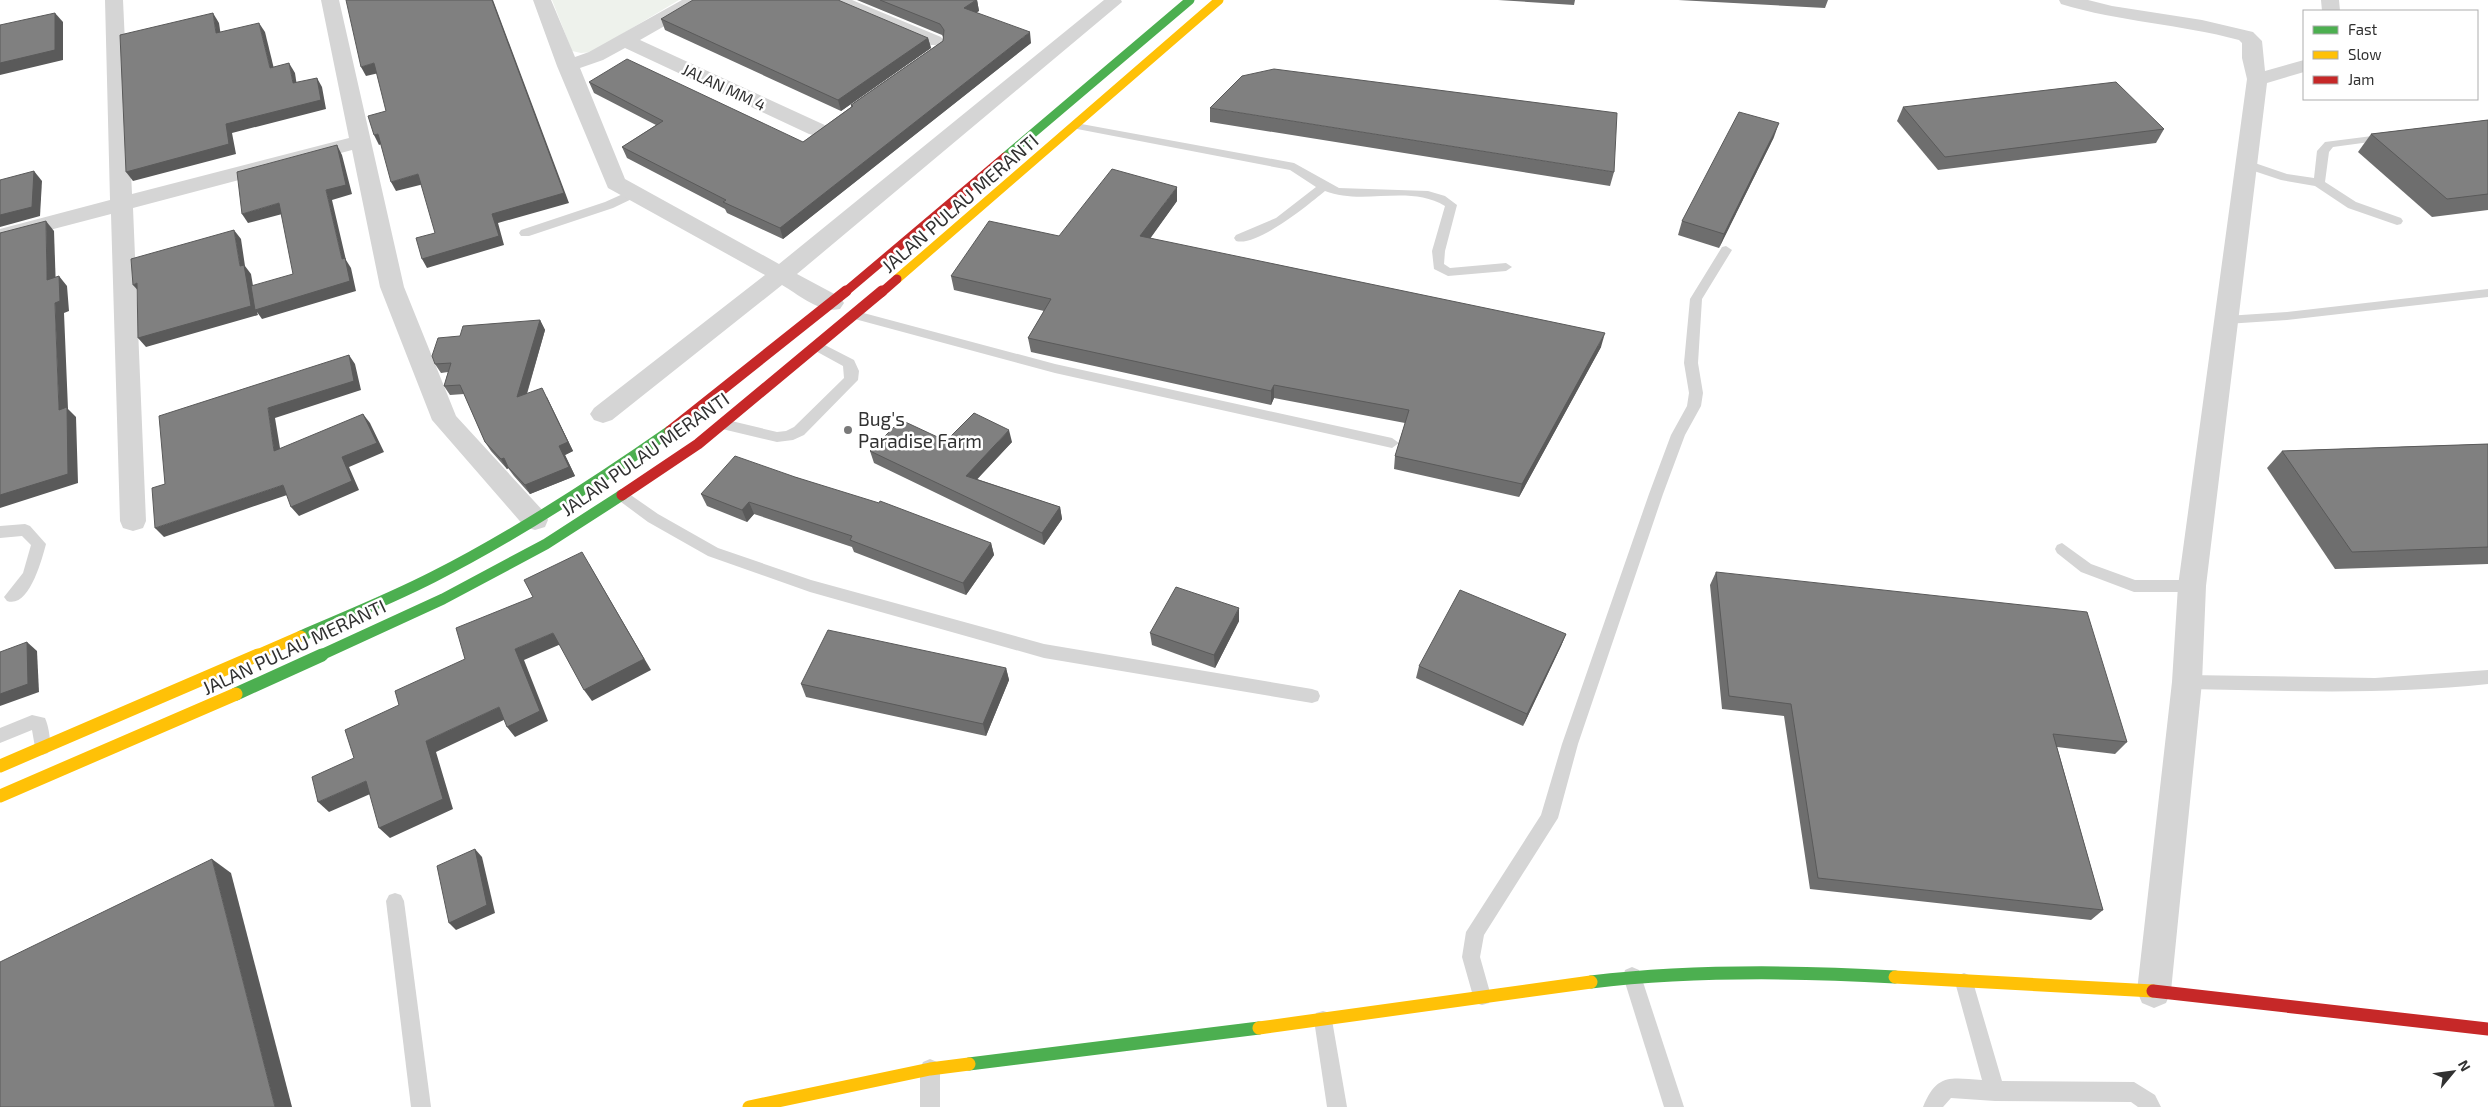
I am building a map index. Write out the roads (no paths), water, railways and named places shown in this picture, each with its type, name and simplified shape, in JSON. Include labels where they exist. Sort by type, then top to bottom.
[{"type":"main road","name":"JALAN PULAU MERANTI","points":[[0,766],[228,669],[433,578],[535,520],[602,479],[674,428],[832,303],[1190,0]]},
{"type":"main road","name":"JALAN PULAU MERANTI","points":[[0,796],[239,693],[442,599],[546,544],[622,495],[698,444],[856,315],[1220,0]]},
{"type":"main road","points":[[749,1107],[930,1069],[1323,1020],[1632,976],[1812,972],[1964,982],[2154,991],[2488,1028]]},
{"type":"street","points":[[114,0],[133,521]]},
{"type":"street","points":[[330,0],[392,287],[445,420],[535,520]]},
{"type":"street","points":[[542,0],[610,174],[616,183],[782,273],[832,303]]},
{"type":"street","points":[[568,66],[596,56],[696,0]]},
{"type":"street","points":[[836,0],[932,48]]},
{"type":"street","points":[[2068,0],[2097,10],[2132,17],[2216,28],[2216,34],[2223,42],[2254,69],[2303,66]]},
{"type":"street","points":[[603,414],[782,273],[1112,1]]},
{"type":"street","name":"JALAN MM 4","points":[[627,40],[816,130],[829,127]]},
{"type":"street","points":[[2154,991],[2187,682],[2192,586],[2246,164],[2254,69]]},
{"type":"street","points":[[0,236],[361,141]]},
{"type":"lane","points":[[1076,126],[1294,167],[1323,187],[1345,194],[1399,193],[1442,198],[1451,205],[1450,216],[1437,258],[1438,266],[1448,272],[1506,267]]},
{"type":"lane","points":[[2318,183],[2323,151],[2329,144],[2404,134]]},
{"type":"lane","points":[[2246,164],[2284,177],[2318,183],[2352,205],[2396,221]]},
{"type":"lane","points":[[1240,238],[1280,221],[1323,187]]},
{"type":"lane","points":[[525,233],[609,205],[634,193]]},
{"type":"lane","points":[[1482,996],[1471,957],[1475,932],[1548,818],[1570,744],[1656,494],[1678,435],[1694,406],[1696,394],[1691,363],[1696,299],[1710,281],[1726,250]]},
{"type":"lane","points":[[2226,320],[2287,316],[2488,293]]},
{"type":"lane","points":[[856,315],[944,342],[1116,384],[1392,443]]},
{"type":"lane","points":[[723,424],[777,437],[799,432],[851,380],[852,371],[849,363],[817,346]]},
{"type":"lane","points":[[622,495],[653,518],[713,552],[810,586],[1044,651],[1312,696]]},
{"type":"lane","points":[[0,532],[25,530],[39,544],[30,575],[12,598]]},
{"type":"lane","points":[[2062,549],[2086,568],[2134,586],[2192,586]]},
{"type":"lane","points":[[2187,682],[2304,686],[2435,683],[2488,676]]},
{"type":"lane","points":[[0,736],[32,722],[39,723],[42,748]]},
{"type":"lane","points":[[395,901],[421,1107]]},
{"type":"lane","points":[[1632,976],[1674,1107]]},
{"type":"lane","points":[[1964,982],[1995,1090]]},
{"type":"lane","points":[[1323,1020],[1337,1107]]},
{"type":"lane","points":[[930,1069],[930,1107]]},
{"type":"lane","points":[[1933,1107],[1938,1096],[1948,1088],[2134,1092],[2148,1102],[2151,1107]]},
{"type":"place","name":"Bug's Paradise Farm","points":[[848,430]]}]
